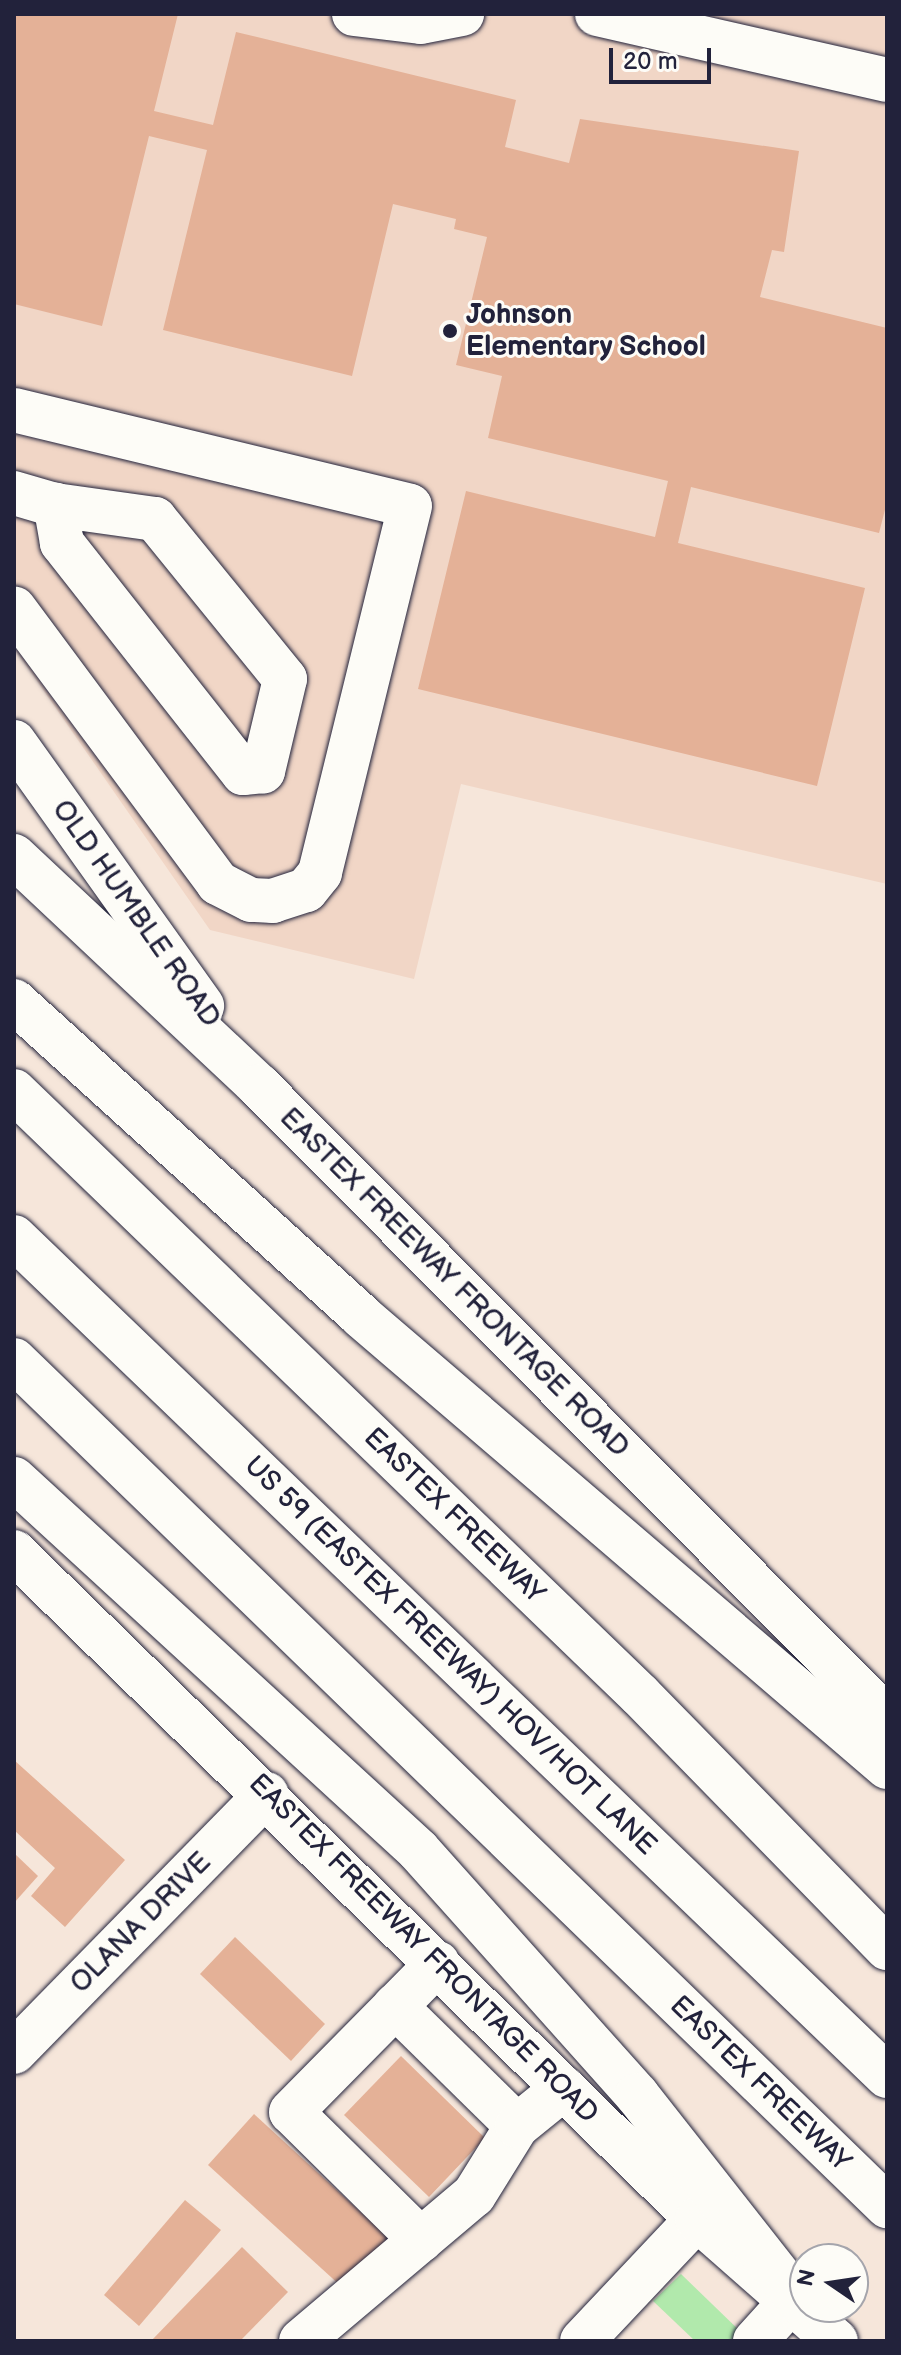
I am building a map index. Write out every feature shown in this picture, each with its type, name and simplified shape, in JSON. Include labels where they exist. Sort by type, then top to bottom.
[{"type":"main road","points":[[354,14],[421,22],[462,14]]},
{"type":"main road","points":[[597,14],[683,23],[887,80]]},
{"type":"main road","points":[[14,410],[410,506],[320,873],[306,890],[273,901],[251,900],[218,883],[14,608]]},
{"type":"main road","points":[[14,493],[55,505],[155,519],[285,679],[263,771],[243,773],[62,543],[55,505]]},
{"type":"main road","name":"OLD HUMBLE ROAD","points":[[14,742],[259,1086]]},
{"type":"main road","name":"EASTEX FREEWAY FRONTAGE ROAD","points":[[14,856],[259,1086],[887,1718]]},
{"type":"main road","points":[[14,1001],[361,1316],[887,1767]]},
{"type":"main road","name":"EASTEX FREEWAY","points":[[14,1091],[640,1695],[887,1948]]},
{"type":"main road","name":"US 59 (EASTEX FREEWAY) HOV/HOT LANE","points":[[14,1237],[887,2076]]},
{"type":"main road","name":"EASTEX FREEWAY","points":[[14,1360],[887,2206]]},
{"type":"main road","points":[[14,1479],[418,1850],[637,2095],[789,2288]]},
{"type":"main road","name":"EASTEX FREEWAY FRONTAGE ROAD","points":[[14,1552],[267,1794],[697,2219],[789,2298]]},
{"type":"main road","name":"OLANA DRIVE","points":[[14,2052],[267,1794]]},
{"type":"main road","points":[[421,2240],[291,2112],[438,1963]]},
{"type":"main road","points":[[395,2006],[517,2126]]},
{"type":"main road","points":[[301,2341],[474,2195],[517,2126],[564,2088]]},
{"type":"main road","points":[[582,2341],[697,2219]]},
{"type":"main road","points":[[755,2341],[802,2323]]},
{"type":"shaded area","name":"Johnson Elementary School","points":[[14,14],[887,14],[887,884],[461,784],[414,979],[210,930],[14,648]]},
{"type":"green space","points":[[681,2274],[742,2333],[735,2341],[695,2341],[653,2301]]},
{"type":"building","points":[[14,14],[178,14],[154,111],[213,125],[236,32],[516,100],[505,147],[569,163],[580,119],[799,151],[784,252],[772,250],[760,297],[887,328],[887,502],[879,533],[691,487],[678,543],[865,588],[817,786],[418,689],[466,491],[655,537],[668,481],[488,438],[502,376],[456,365],[487,237],[454,229],[456,219],[393,204],[352,376],[163,330],[207,150],[149,136],[102,326],[14,304]]},
{"type":"building","points":[[14,1760],[125,1860],[65,1927],[31,1896],[55,1868],[14,1830]]},
{"type":"building","points":[[14,1853],[38,1876],[14,1903]]},
{"type":"building","points":[[235,1937],[325,2024],[291,2061],[200,1974]]},
{"type":"building","points":[[401,2056],[485,2138],[429,2197],[344,2115]]},
{"type":"building","points":[[254,2114],[389,2238],[343,2288],[208,2165]]},
{"type":"building","points":[[185,2200],[221,2230],[139,2326],[104,2295]]},
{"type":"building","points":[[242,2247],[288,2292],[240,2341],[151,2341]]},
{"type":"place","name":"Johnson Elementary School","points":[[450,331]]}]
